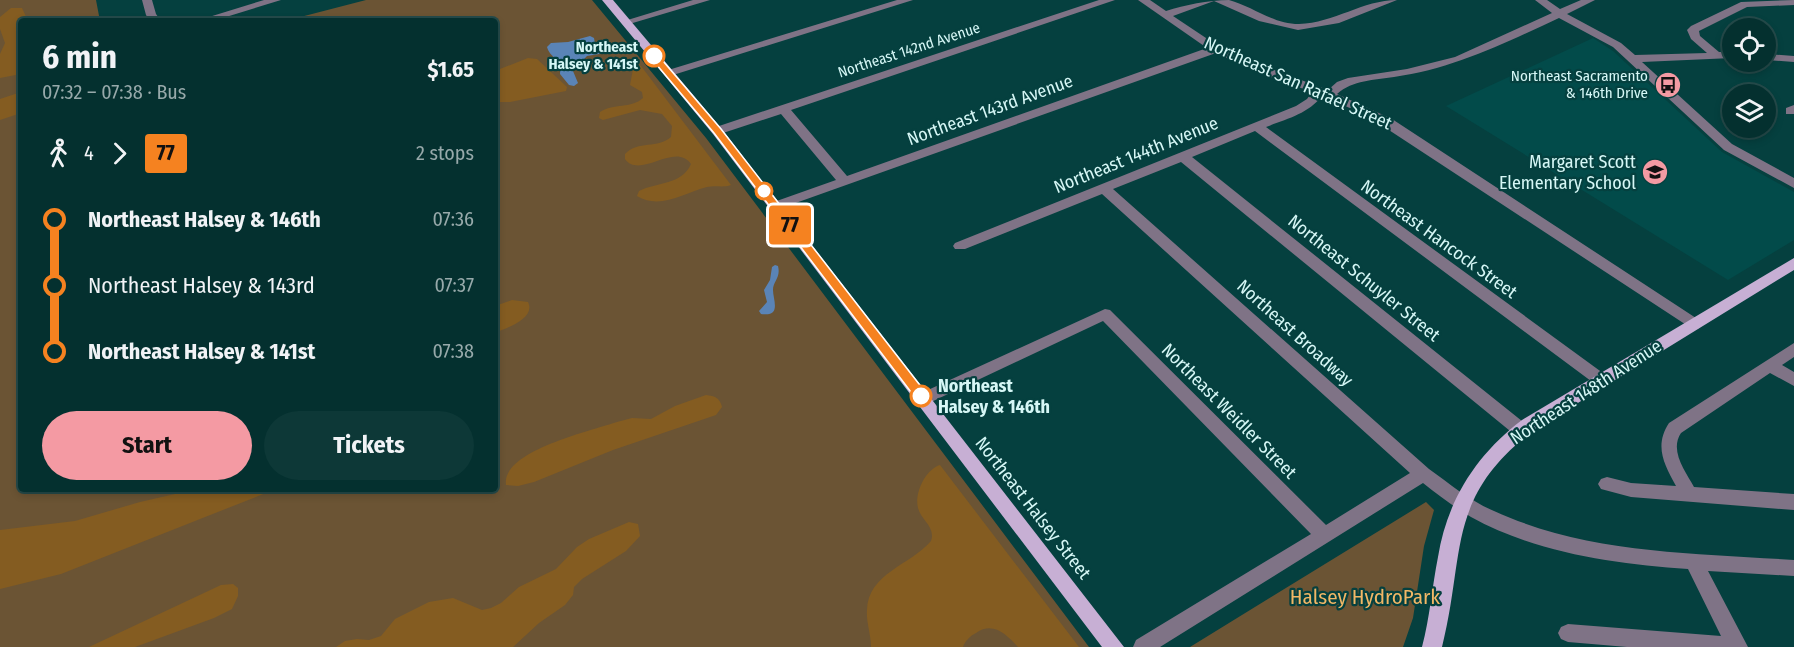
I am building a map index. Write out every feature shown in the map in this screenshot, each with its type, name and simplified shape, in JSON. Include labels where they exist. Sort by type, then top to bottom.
[{"type":"main road","name":"Northeast Halsey Street","points":[[607,0],[717,131],[776,206],[1114,647]]},
{"type":"main road","name":"Northeast 148th Avenue","points":[[1432,647],[1440,615],[1450,541],[1463,503],[1484,466],[1521,430],[1794,263]]},
{"type":"street","points":[[147,0],[154,18]]},
{"type":"street","points":[[212,18],[276,0]]},
{"type":"street","points":[[626,22],[705,0]]},
{"type":"street","points":[[669,73],[908,0]]},
{"type":"street","name":"Northeast 142nd Avenue","points":[[717,131],[1110,0]]},
{"type":"street","name":"Northeast San Rafael Street","points":[[1143,0],[1216,49],[1251,65],[1325,92],[1396,126],[1694,324]]},
{"type":"street","points":[[1166,15],[1210,0]]},
{"type":"street","points":[[1219,0],[1283,25],[1306,27],[1335,21],[1392,0]]},
{"type":"street","points":[[1540,0],[1559,14],[1617,45],[1719,141],[1794,184]]},
{"type":"street","name":"Northeast 144th Avenue","points":[[960,246],[1305,106],[1341,84],[1352,80],[1416,70],[1459,59],[1590,0]]},
{"type":"street","points":[[1715,54],[1695,37],[1693,30],[1695,28],[1751,3],[1794,2]]},
{"type":"street","name":"Northeast 143rd Avenue","points":[[776,206],[1216,49]]},
{"type":"street","points":[[1633,59],[1722,54]]},
{"type":"street","points":[[1776,58],[1794,59]]},
{"type":"street","points":[[782,108],[844,181]]},
{"type":"street","name":"Northeast Hancock Street","points":[[1256,126],[1601,380]]},
{"type":"street","name":"Northeast Schuyler Street","points":[[1182,156],[1521,430]]},
{"type":"street","name":"Northeast Broadway","points":[[1104,188],[1423,474],[1463,503]]},
{"type":"street","name":"Northeast Weidler Street","points":[[923,399],[1105,314],[1325,536]]},
{"type":"street","points":[[1689,494],[1669,454],[1667,443],[1669,434],[1794,349]]},
{"type":"street","points":[[1771,365],[1794,380]]},
{"type":"street","points":[[1143,647],[1423,474]]},
{"type":"street","points":[[1607,484],[1631,490],[1794,502]]},
{"type":"street","points":[[1463,503],[1517,529],[1573,547],[1603,552],[1794,568]]},
{"type":"street","points":[[1693,560],[1737,647]]},
{"type":"street","points":[[1568,633],[1737,647]]},
{"type":"shaded area","points":[[11,8],[22,8],[27,18],[18,18],[18,75],[0,78],[0,54],[5,43],[0,29],[0,17]]},
{"type":"shaded area","points":[[590,36],[594,38],[595,44],[604,49],[605,53],[587,56],[573,71],[578,83],[574,86],[569,85],[560,74],[559,64],[547,47],[551,43],[568,42]]},
{"type":"shaded area","name":"Margaret Scott Elementary School","points":[[1593,38],[1613,51],[1722,152],[1794,192],[1794,240],[1728,280],[1446,106]]},
{"type":"shaded area","points":[[528,58],[537,59],[567,87],[566,91],[510,102],[498,102],[498,70]]},
{"type":"shaded area","points":[[641,66],[731,185],[707,187],[663,201],[646,200],[637,196],[639,191],[682,176],[691,164],[684,158],[676,156],[639,165],[631,164],[625,159],[625,154],[636,147],[660,143],[671,137],[672,126],[662,114],[640,110],[603,120],[599,118],[600,112],[605,109],[633,104],[643,98],[642,92],[630,85],[633,69]]},
{"type":"shaded area","points":[[18,93],[18,114],[0,120],[0,99]]},
{"type":"shaded area","points":[[775,265],[779,270],[773,287],[775,307],[772,313],[761,314],[759,311],[767,302],[764,290],[770,280],[772,267]]},
{"type":"shaded area","points":[[512,300],[528,302],[529,308],[528,313],[519,322],[498,332],[498,305]]},
{"type":"shaded area","points":[[706,395],[720,401],[722,407],[716,415],[613,450],[534,482],[518,486],[506,485],[508,473],[532,452],[569,437],[632,418],[651,419],[675,406]]},
{"type":"shaded area","points":[[940,465],[1079,647],[1018,647],[1004,634],[988,628],[972,636],[963,647],[871,647],[867,615],[869,597],[882,578],[931,541],[932,532],[917,502],[922,482],[930,471]]},
{"type":"shaded area","points":[[184,492],[268,492],[61,574],[0,589],[0,530],[75,521]]},
{"type":"shaded area","points":[[629,522],[638,524],[640,536],[626,551],[582,579],[574,587],[573,595],[565,605],[539,623],[513,647],[336,647],[345,641],[369,640],[381,636],[395,619],[429,602],[453,598],[482,610],[491,608],[501,603],[519,587],[556,569],[577,547],[589,539]]},
{"type":"shaded area","points":[[233,584],[238,588],[238,596],[232,609],[214,618],[135,647],[89,647],[221,585]]},
{"type":"green space","points":[[0,0],[96,0],[99,18],[18,18],[18,492],[498,492],[498,18],[297,18],[366,0],[592,0],[706,138],[1089,647],[0,647]]},
{"type":"green space","name":"Halsey HydroPark","points":[[1426,502],[1434,510],[1424,546],[1413,618],[1403,647],[1190,647]]},
{"type":"bus line","name":"77","points":[[654,56],[776,206],[921,396]]},
{"type":"place","name":"Northeast Halsey & 141st","points":[[654,56]]},
{"type":"place","name":"Northeast Sacramento & 146th Drive","points":[[1668,85]]},
{"type":"place","name":"Margaret Scott Elementary School","points":[[1655,172]]},
{"type":"place","name":"Northeast Halsey & 146th","points":[[921,396]]}]
